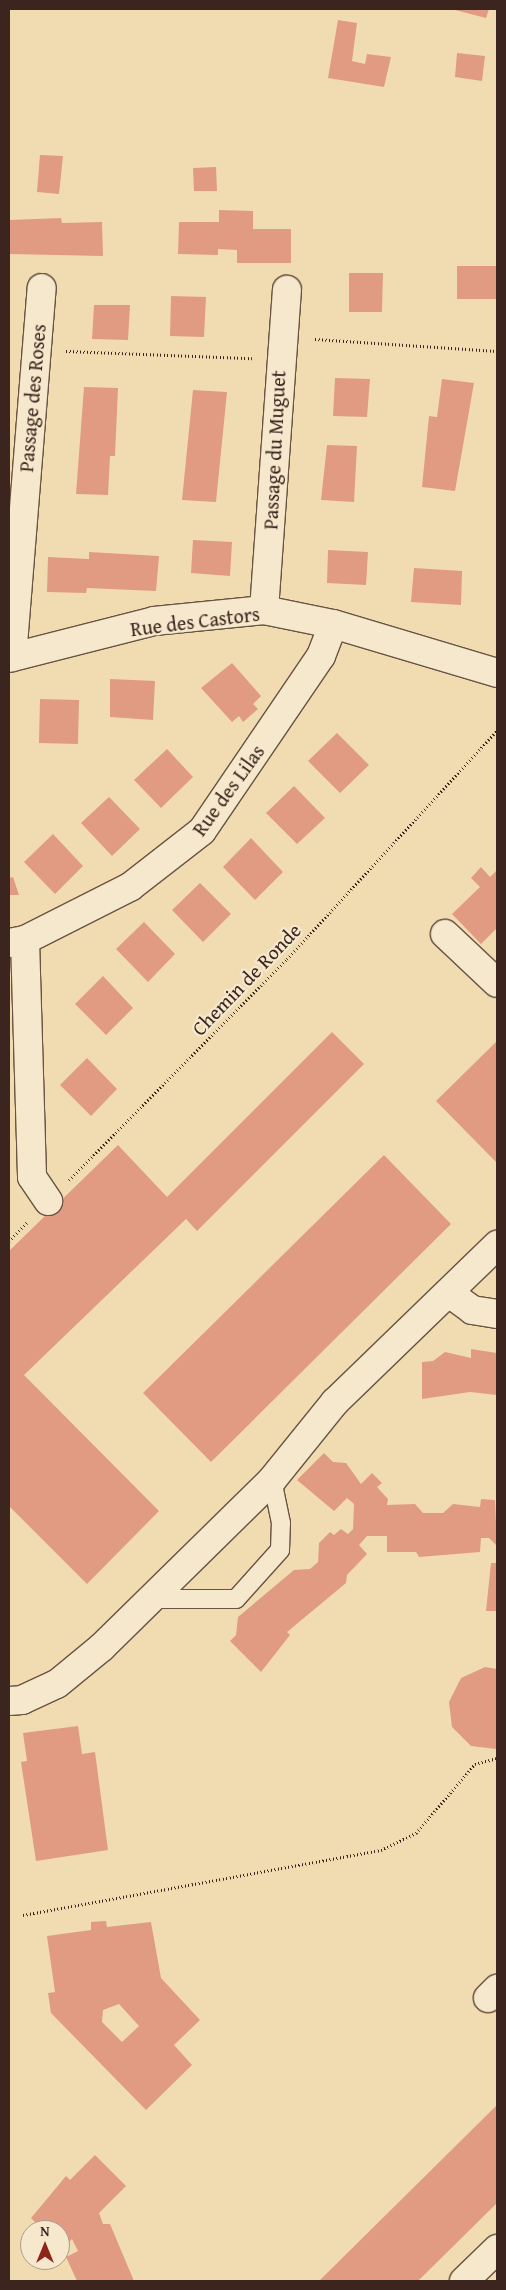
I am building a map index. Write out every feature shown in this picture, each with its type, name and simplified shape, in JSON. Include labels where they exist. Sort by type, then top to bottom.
[{"type":"street","name":"Passage des Roses","points":[[10,658],[35,350],[42,288]]},
{"type":"street","name":"Passage du Muguet","points":[[264,610],[287,290]]},
{"type":"street","name":"Rue des Castors","points":[[10,658],[154,621],[264,610],[333,624],[497,673]]},
{"type":"street","name":"Rue des Lilas","points":[[48,1201],[32,1177],[17,941],[130,887],[202,831],[322,656],[333,624]]},
{"type":"street","points":[[445,934],[497,983]]},
{"type":"street","points":[[9,1701],[22,1700],[57,1684],[151,1599],[272,1480],[335,1402],[497,1246]]},
{"type":"street","points":[[449,1293],[472,1310],[497,1314]]},
{"type":"street","points":[[464,2281],[497,2248]]},
{"type":"lane","points":[[151,1599],[236,1599],[280,1550],[281,1523],[272,1480]]},
{"type":"path","points":[[35,350],[282,348],[497,351]]},
{"type":"path","name":"Chemin de Ronde","points":[[9,1241],[287,959],[497,731]]},
{"type":"path","points":[[23,1915],[381,1850],[416,1833],[476,1764],[497,1758]]},
{"type":"building","points":[[451,9],[489,9],[486,18]]},
{"type":"building","points":[[338,20],[357,23],[352,61],[365,64],[367,54],[391,57],[384,87],[328,78]]},
{"type":"building","points":[[457,53],[485,56],[482,81],[455,77]]},
{"type":"building","points":[[40,155],[63,156],[59,194],[37,192]]},
{"type":"building","points":[[216,167],[217,191],[194,191],[193,168]]},
{"type":"building","points":[[219,210],[253,211],[253,229],[291,229],[291,263],[237,263],[237,250],[218,249],[218,255],[178,254],[179,222],[219,222]]},
{"type":"building","points":[[61,218],[62,223],[102,222],[103,256],[9,254],[9,220]]},
{"type":"building","points":[[457,266],[497,266],[497,299],[457,299]]},
{"type":"building","points":[[349,273],[383,273],[382,312],[349,312]]},
{"type":"building","points":[[171,296],[206,297],[204,337],[170,336]]},
{"type":"building","points":[[94,305],[130,305],[128,340],[92,339]]},
{"type":"building","points":[[335,378],[370,379],[367,417],[333,416]]},
{"type":"building","points":[[442,379],[474,383],[455,491],[422,487],[429,416],[437,417]]},
{"type":"building","points":[[84,387],[118,388],[115,456],[110,456],[108,495],[76,494]]},
{"type":"building","points":[[193,390],[227,392],[216,502],[182,500]]},
{"type":"building","points":[[327,445],[357,446],[354,502],[321,500]]},
{"type":"building","points":[[193,540],[232,542],[230,576],[191,573]]},
{"type":"building","points":[[328,550],[368,552],[366,585],[327,583]]},
{"type":"building","points":[[89,552],[159,556],[156,591],[87,588],[86,593],[47,592],[48,557],[89,559]]},
{"type":"building","points":[[414,568],[462,571],[461,605],[411,602]]},
{"type":"building","points":[[232,663],[261,696],[253,704],[258,709],[243,722],[239,716],[232,722],[201,688]]},
{"type":"building","points":[[110,679],[155,681],[153,720],[110,717]]},
{"type":"building","points":[[40,699],[79,700],[78,744],[39,743]]},
{"type":"building","points":[[337,733],[369,765],[340,793],[308,761]]},
{"type":"building","points":[[167,749],[193,777],[161,808],[134,780]]},
{"type":"building","points":[[294,786],[325,818],[297,844],[266,813]]},
{"type":"building","points":[[109,797],[140,829],[112,856],[81,823]]},
{"type":"building","points":[[53,834],[83,866],[55,894],[24,862]]},
{"type":"building","points":[[251,838],[283,872],[255,900],[223,867]]},
{"type":"building","points":[[481,867],[490,877],[497,870],[497,928],[481,944],[452,914],[480,887],[471,878]]},
{"type":"building","points":[[13,877],[19,895],[9,895],[9,878]]},
{"type":"building","points":[[200,883],[231,914],[203,942],[172,910]]},
{"type":"building","points":[[144,922],[175,954],[148,982],[116,949]]},
{"type":"building","points":[[103,976],[133,1008],[106,1035],[75,1004]]},
{"type":"building","points":[[332,1032],[364,1064],[197,1231],[186,1219],[24,1375],[159,1511],[87,1584],[9,1506],[9,1251],[118,1145],[167,1197]]},
{"type":"building","points":[[497,1041],[497,1163],[436,1101]]},
{"type":"building","points":[[87,1058],[117,1089],[91,1116],[60,1085]]},
{"type":"building","points":[[384,1155],[451,1224],[211,1462],[143,1393]]},
{"type":"building","points":[[471,1349],[497,1353],[497,1395],[470,1392],[422,1399],[422,1362],[433,1361],[445,1352],[471,1358]]},
{"type":"building","points":[[324,1453],[333,1462],[346,1463],[361,1484],[372,1473],[382,1483],[377,1487],[388,1499],[387,1505],[415,1504],[423,1513],[443,1513],[453,1504],[480,1507],[481,1499],[495,1500],[497,1546],[489,1538],[481,1538],[480,1552],[419,1557],[416,1552],[387,1552],[387,1536],[367,1536],[359,1545],[367,1554],[347,1575],[346,1583],[287,1632],[290,1635],[261,1672],[230,1641],[236,1635],[238,1617],[294,1570],[310,1569],[318,1562],[319,1543],[330,1532],[334,1535],[341,1529],[348,1534],[353,1529],[354,1504],[347,1498],[334,1511],[297,1480]]},
{"type":"building","points":[[491,1563],[497,1563],[497,1611],[486,1611]]},
{"type":"building","points":[[485,1667],[497,1669],[496,1749],[471,1746],[452,1727],[449,1702],[461,1678]]},
{"type":"building","points":[[78,1726],[82,1754],[95,1752],[108,1850],[36,1861],[21,1762],[27,1761],[23,1733]]},
{"type":"building","points":[[106,1921],[107,1927],[151,1922],[161,1978],[200,2020],[174,2045],[192,2065],[146,2110],[51,2013],[48,1993],[55,1992],[47,1936],[91,1930],[91,1922]],"holes":[[[119,2004],[139,2026],[122,2042],[102,2022],[103,2010]]]},
{"type":"building","points":[[497,2105],[497,2203],[418,2281],[319,2281]]},
{"type":"building","points":[[95,2155],[126,2186],[99,2213],[103,2224],[110,2224],[134,2281],[77,2281],[70,2266],[70,2255],[78,2251],[72,2239],[70,2241],[70,2220],[33,2220],[31,2218],[66,2176],[70,2180]]}]
